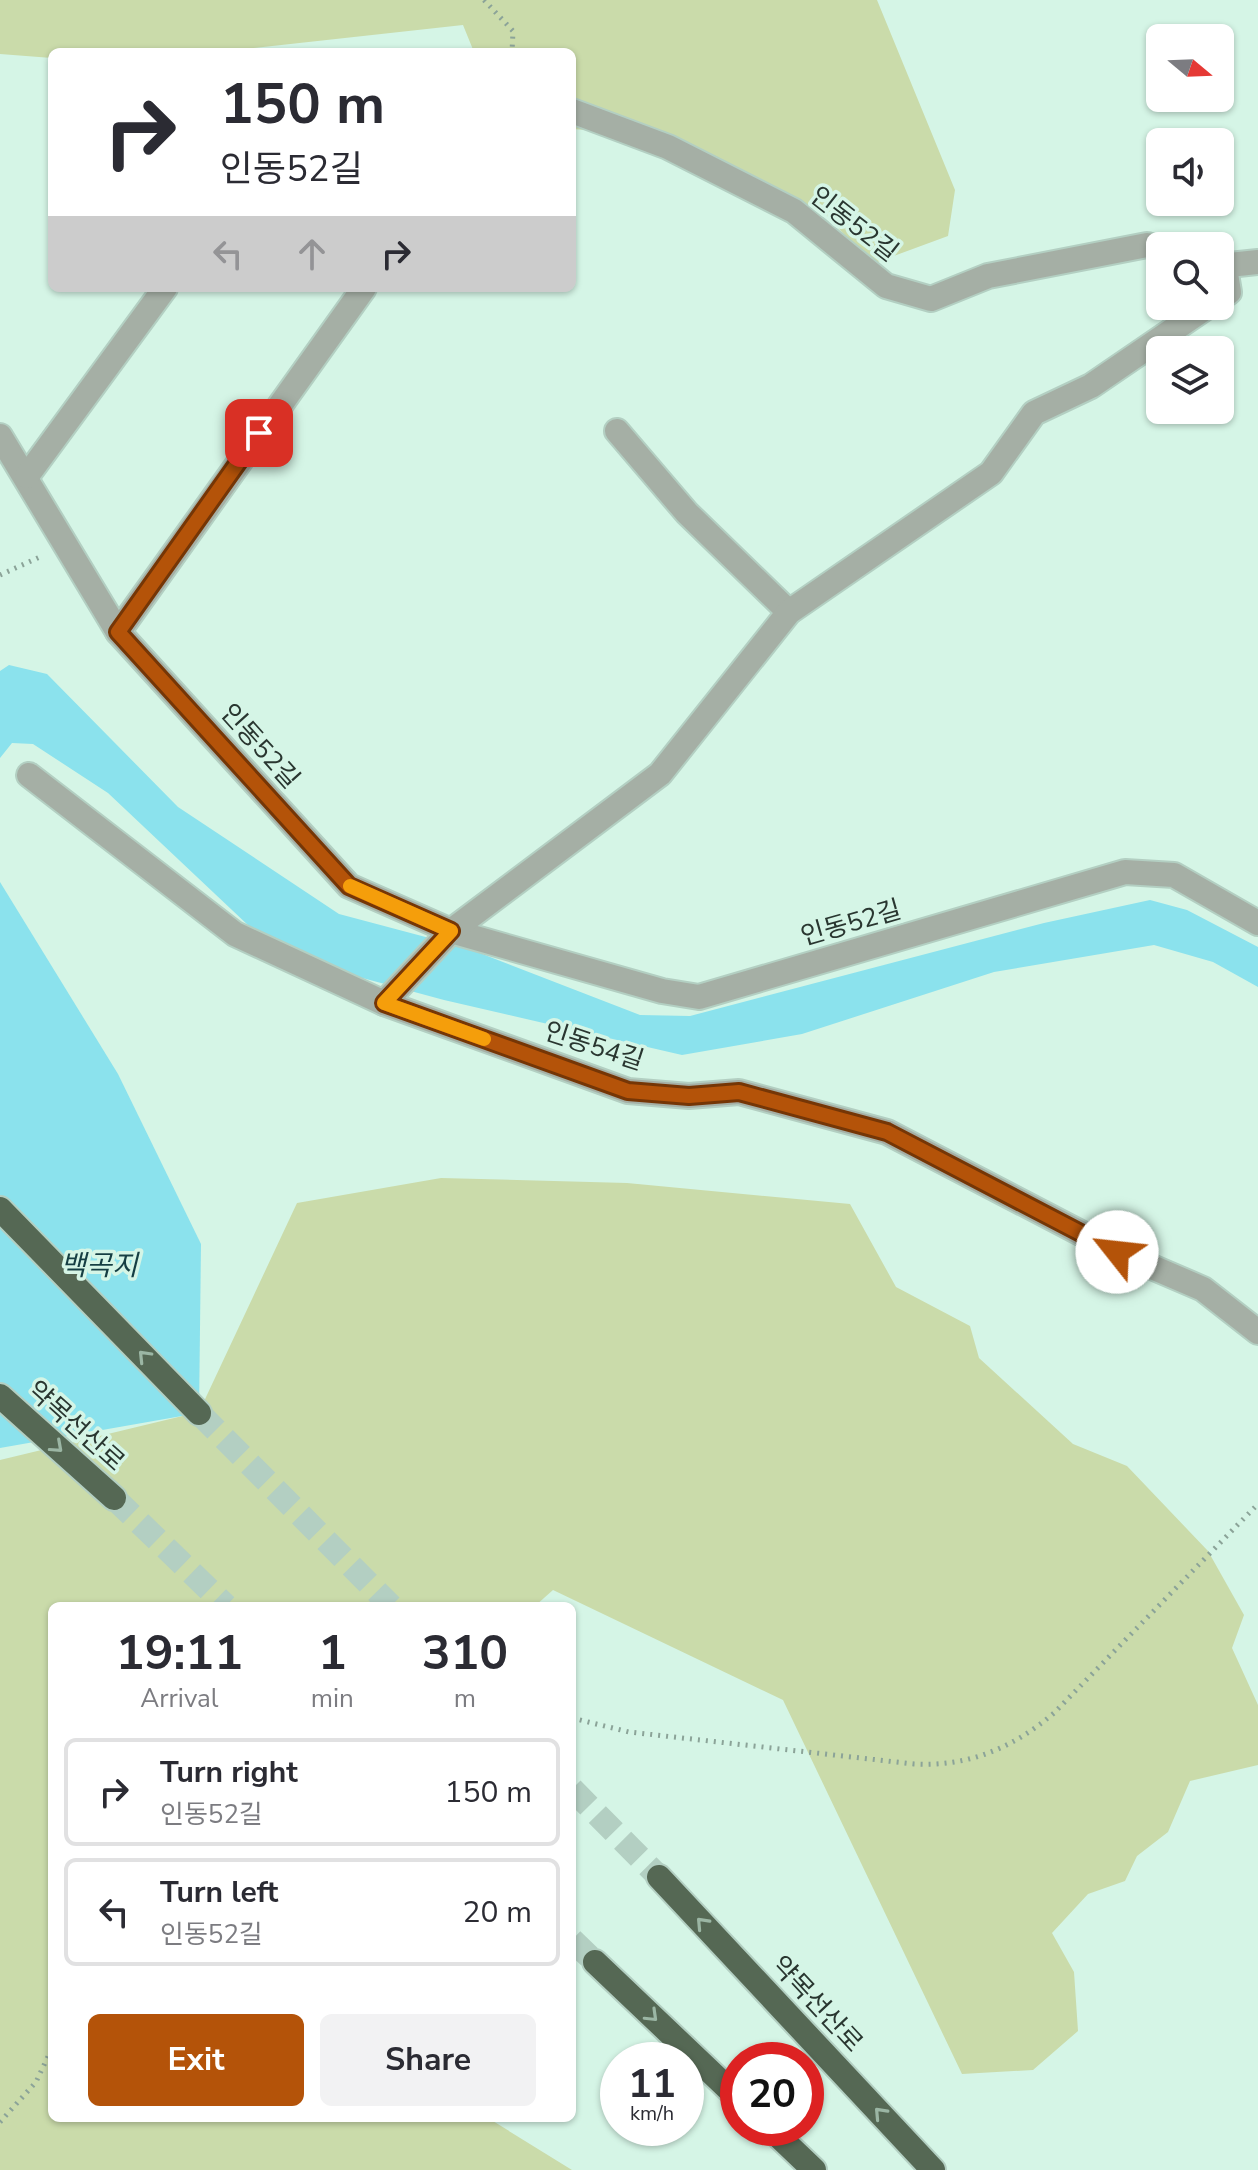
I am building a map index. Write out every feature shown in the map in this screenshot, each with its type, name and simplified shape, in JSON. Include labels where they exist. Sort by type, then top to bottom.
[{"type":"highway","points":[[0,1209],[199,1413]]},
{"type":"highway","name":"약목선산로","points":[[0,1396],[114,1498]]},
{"type":"highway","name":"약목선산로","points":[[659,1877],[933,2170]]},
{"type":"highway","points":[[595,1962],[720,2081]]},
{"type":"highway","points":[[789,2146],[814,2170]]},
{"type":"lane","name":"인동52길","points":[[576,112],[668,147],[794,211],[886,286],[931,299],[988,276],[1146,245]]},
{"type":"lane","points":[[1234,265],[1258,262]]},
{"type":"lane","points":[[27,476],[162,292]]},
{"type":"lane","points":[[118,632],[361,292]]},
{"type":"lane","points":[[384,1003],[451,931],[660,774],[789,612],[991,473],[1034,413],[1091,386],[1188,320]]},
{"type":"lane","points":[[617,431],[687,513],[789,612]]},
{"type":"lane","name":"인동52길","points":[[0,436],[27,476],[65,546],[118,632],[349,886],[451,931],[662,991],[699,997],[1125,872],[1174,875],[1258,923]]},
{"type":"lane","name":"인동54길","points":[[29,775],[235,934],[384,1003],[628,1091],[689,1096],[739,1092],[887,1132],[1117,1252],[1203,1289],[1258,1332]]},
{"type":"path","points":[[484,0],[513,31],[512,48]]},
{"type":"path","points":[[0,575],[65,546]]},
{"type":"path","points":[[576,1719],[629,1732],[914,1764],[959,1764],[979,1758],[1012,1742],[1054,1713],[1258,1504]]},
{"type":"path","points":[[0,2122],[23,2101],[48,2055]]},
{"type":"green space","points":[[0,0],[877,0],[955,190],[948,236],[872,264],[825,214],[629,133],[576,129],[576,48],[472,48],[463,25],[253,48],[48,48],[48,58],[0,54]]},
{"type":"green space","points":[[441,1178],[627,1183],[850,1204],[896,1287],[970,1326],[979,1358],[1073,1444],[1127,1466],[1208,1551],[1244,1615],[1232,1648],[1258,1705],[1258,1765],[1190,1781],[1168,1832],[1137,1856],[1125,1881],[1088,1894],[1052,1933],[1074,1972],[1078,2031],[1033,2070],[962,2074],[783,1700],[553,1590],[540,1602],[48,1602],[48,2122],[494,2122],[572,2170],[0,2170],[0,1460],[199,1412],[297,1203]]},
{"type":"water","points":[[9,665],[47,674],[178,807],[339,914],[467,948],[640,1015],[690,1016],[1044,923],[1150,900],[1187,910],[1258,947],[1258,987],[1213,962],[1154,945],[994,972],[802,1034],[682,1055],[444,1000],[318,966],[250,927],[108,793],[33,744],[12,743],[0,758],[0,671]]},
{"type":"water","name":"백곡지","points":[[0,882],[118,1074],[201,1244],[199,1413],[0,1448]]},
{"type":"tunnel","points":[[199,1413],[387,1602]]},
{"type":"tunnel","points":[[114,1498],[222,1602]]},
{"type":"tunnel","points":[[576,1793],[659,1877]]},
{"type":"tunnel","points":[[576,1944],[595,1962]]},
{"type":"slow traffic","points":[[350,886],[451,931],[384,1003],[484,1039]]},
{"type":"route","points":[[259,433],[118,632],[349,886],[451,931],[384,1003],[628,1091],[689,1096],[739,1092],[887,1132],[1117,1252]]}]
